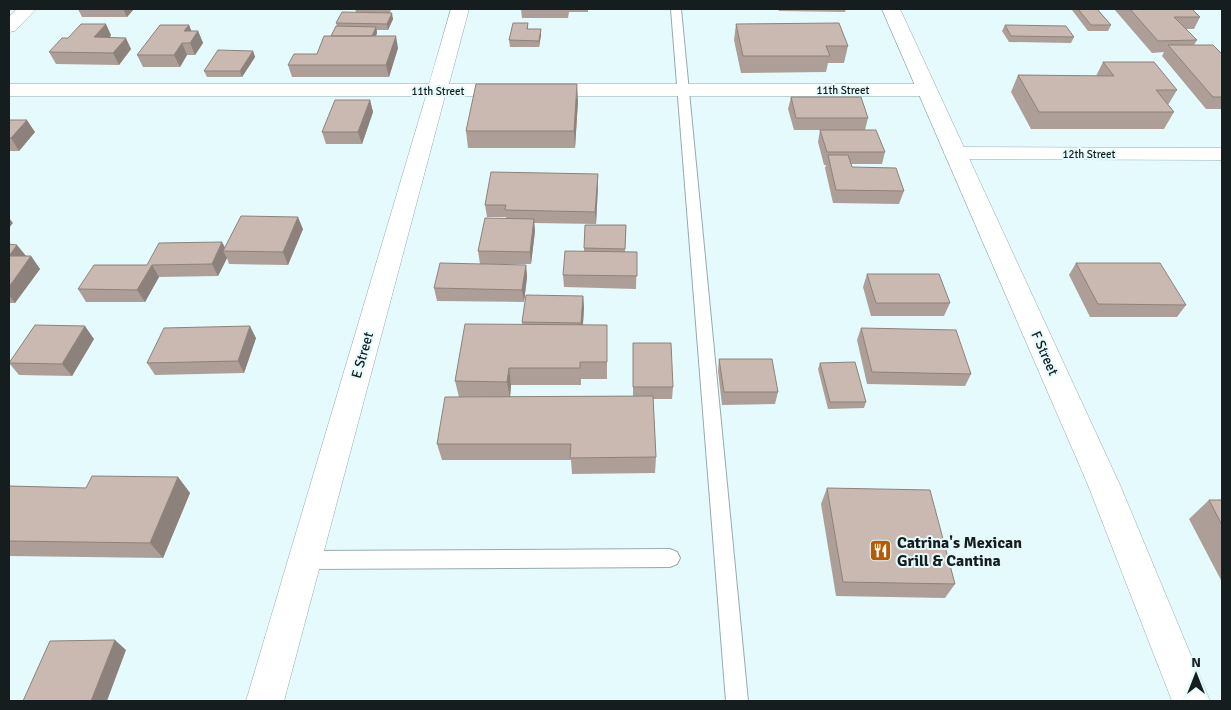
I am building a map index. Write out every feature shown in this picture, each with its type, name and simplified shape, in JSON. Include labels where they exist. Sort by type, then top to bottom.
[{"type":"street","points":[[9,26],[27,9]]},
{"type":"street","name":"E Street","points":[[265,701],[460,9]]},
{"type":"street","name":"F Street","points":[[891,9],[1104,485],[1191,701]]},
{"type":"street","name":"11th Street","points":[[9,90],[927,90]]},
{"type":"street","name":"12th Street","points":[[955,153],[1222,154]]},
{"type":"lane","points":[[676,9],[737,701]]},
{"type":"lane","points":[[305,560],[670,558]]},
{"type":"building","points":[[1078,9],[1097,9],[1111,25],[1091,25]]},
{"type":"building","points":[[1130,9],[1192,9],[1200,17],[1174,17],[1197,40],[1158,41]]},
{"type":"building","points":[[342,12],[392,13],[387,24],[336,23]]},
{"type":"building","points":[[513,23],[528,23],[527,29],[541,29],[539,41],[509,40]]},
{"type":"building","points":[[839,23],[848,46],[826,46],[830,56],[743,56],[736,24]]},
{"type":"building","points":[[81,24],[106,24],[94,37],[126,38],[113,53],[49,52],[62,38],[68,38]]},
{"type":"building","points":[[160,25],[189,25],[184,31],[198,31],[190,43],[182,43],[174,55],[137,55]]},
{"type":"building","points":[[1005,25],[1066,26],[1074,37],[1011,36]]},
{"type":"building","points":[[336,26],[376,27],[372,36],[331,36]]},
{"type":"building","points":[[324,36],[396,36],[386,65],[288,65],[294,54],[317,54]]},
{"type":"building","points":[[1168,45],[1213,45],[1222,54],[1222,97],[1213,97]]},
{"type":"building","points":[[218,50],[253,51],[240,71],[204,71]]},
{"type":"building","points":[[1103,62],[1154,62],[1177,90],[1156,90],[1174,112],[1039,112],[1018,75],[1114,76]]},
{"type":"building","points":[[476,84],[577,84],[574,131],[466,131]]},
{"type":"building","points":[[791,97],[861,97],[868,118],[796,118]]},
{"type":"building","points":[[335,100],[370,100],[358,132],[322,132]]},
{"type":"building","points":[[9,120],[27,120],[11,138],[9,138]]},
{"type":"building","points":[[820,130],[876,130],[885,152],[827,152]]},
{"type":"building","points":[[828,155],[848,155],[852,167],[896,168],[904,191],[836,190]]},
{"type":"building","points":[[491,172],[598,174],[595,212],[505,210],[506,205],[485,205]]},
{"type":"building","points":[[241,216],[298,217],[283,252],[223,251]]},
{"type":"building","points":[[485,218],[534,219],[530,252],[478,251]]},
{"type":"building","points":[[585,225],[626,225],[625,249],[584,248]]},
{"type":"building","points":[[222,242],[212,264],[152,265],[137,290],[78,289],[94,265],[147,265],[159,243]]},
{"type":"building","points":[[9,244],[17,245],[9,256]]},
{"type":"building","points":[[565,251],[637,252],[637,276],[563,275]]},
{"type":"building","points":[[9,256],[31,256],[9,287]]},
{"type":"building","points":[[440,263],[526,265],[522,290],[434,288]]},
{"type":"building","points":[[1076,263],[1160,263],[1186,305],[1098,304]]},
{"type":"building","points":[[867,274],[939,274],[950,303],[876,303]]},
{"type":"building","points":[[526,295],[583,296],[581,323],[522,322]]},
{"type":"building","points":[[465,324],[607,325],[607,362],[580,362],[580,368],[509,368],[507,382],[455,381]]},
{"type":"building","points":[[35,325],[85,326],[62,364],[9,363]]},
{"type":"building","points":[[250,326],[238,361],[147,363],[164,328]]},
{"type":"building","points":[[861,328],[956,330],[971,374],[872,372]]},
{"type":"building","points":[[633,343],[671,343],[673,387],[633,387]]},
{"type":"building","points":[[719,359],[772,359],[778,392],[724,392]]},
{"type":"building","points":[[855,362],[866,402],[830,402],[820,363]]},
{"type":"building","points":[[653,396],[656,457],[570,458],[571,444],[437,444],[445,397]]},
{"type":"building","points":[[92,476],[178,477],[150,543],[9,541],[9,486],[86,488]]},
{"type":"building","name":"Catrina's Mexican Grill & Cantina","points":[[827,488],[930,490],[955,584],[843,582]]},
{"type":"building","points":[[1209,500],[1222,500],[1222,525]]},
{"type":"building","points":[[115,640],[91,701],[23,701],[50,641]]},
{"type":"place","name":"Catrina's Mexican Grill & Cantina","points":[[881,551]]}]
